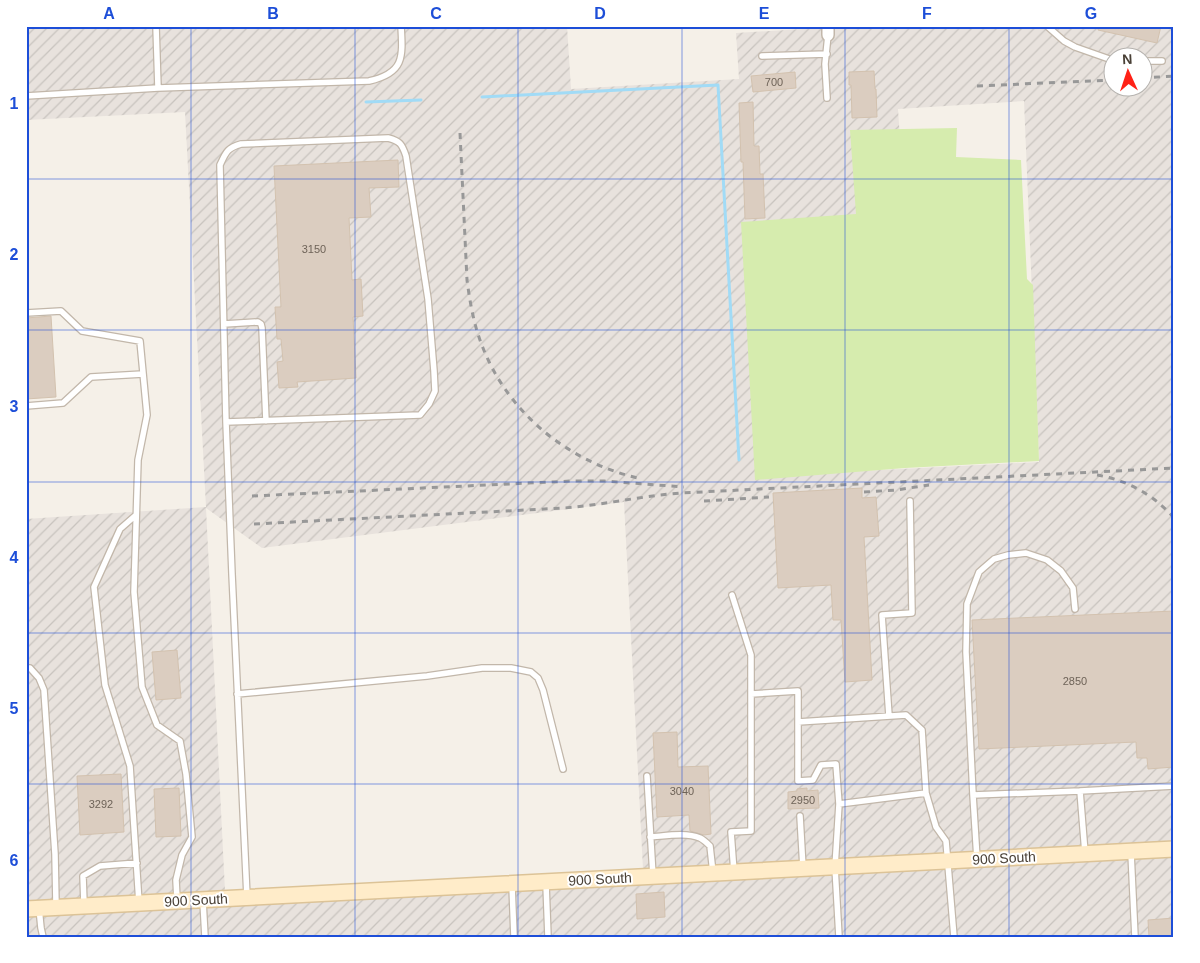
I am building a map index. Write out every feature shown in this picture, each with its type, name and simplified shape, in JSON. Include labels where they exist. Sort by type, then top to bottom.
[{"type":"street","name":"900 South","points":[[33,909],[1174,849]]},
{"type":"lane","points":[[156,26],[158,88]]},
{"type":"lane","points":[[26,96],[158,88],[369,81],[382,78],[392,72],[400,62],[403,48],[401,26]]},
{"type":"lane","points":[[1047,26],[1064,41],[1102,56]]},
{"type":"lane","points":[[827,98],[825,64],[828,30]]},
{"type":"lane","points":[[762,56],[827,54]]},
{"type":"lane","points":[[1152,61],[1162,61]]},
{"type":"lane","points":[[226,422],[420,415],[429,404],[435,391],[428,299],[406,156],[398,140],[378,138],[241,144],[231,147],[224,155],[220,165],[226,422],[247,898]]},
{"type":"lane","points":[[26,313],[61,311],[82,331],[140,341],[146,415],[138,460],[134,592],[142,687],[157,725],[180,741],[186,774],[192,837],[182,855],[176,880],[178,901]]},
{"type":"lane","points":[[224,324],[258,322],[261,324],[266,420]]},
{"type":"lane","points":[[26,406],[63,403],[91,378],[143,374]]},
{"type":"lane","points":[[888,716],[882,615],[912,612],[910,501]]},
{"type":"lane","points":[[136,515],[120,529],[94,587],[105,684],[130,766],[139,903]]},
{"type":"lane","points":[[977,859],[966,652],[967,604],[979,572],[994,559],[1008,555],[1026,553],[1047,560],[1061,571],[1073,588],[1075,609]]},
{"type":"lane","points":[[732,595],[751,655],[751,830],[731,832],[734,872]]},
{"type":"lane","points":[[26,668],[30,668],[40,678],[44,690],[55,854],[56,907]]},
{"type":"lane","points":[[237,694],[427,676],[482,668],[511,668],[531,672],[538,678],[543,690],[563,769]]},
{"type":"lane","points":[[751,694],[798,691],[798,781],[813,780],[821,765],[836,764],[839,804],[835,867],[838,937]]},
{"type":"lane","points":[[798,722],[906,715],[922,730],[926,793],[936,828],[946,841],[954,937]]},
{"type":"lane","points":[[647,776],[652,876]]},
{"type":"lane","points":[[973,795],[1080,792],[1174,786]]},
{"type":"lane","points":[[1080,792],[1085,854]]},
{"type":"lane","points":[[839,804],[926,793]]},
{"type":"lane","points":[[800,816],[803,868]]},
{"type":"lane","points":[[650,837],[682,835],[701,839],[710,846],[713,873]]},
{"type":"lane","points":[[1130,851],[1135,937]]},
{"type":"lane","points":[[84,906],[82,876],[100,866],[136,863]]},
{"type":"lane","points":[[546,882],[548,937]]},
{"type":"lane","points":[[512,884],[514,937]]},
{"type":"lane","points":[[203,900],[205,937]]},
{"type":"lane","points":[[33,909],[43,937]]},
{"type":"shaded area","points":[[26,26],[567,26],[571,89],[739,79],[736,33],[819,28],[819,26],[1174,26],[1174,937],[26,937],[26,519],[206,507],[185,112],[26,120]],"holes":[[[1024,101],[1039,462],[764,476],[905,214],[898,109]],[[624,502],[643,869],[225,891],[206,508],[262,548]]]},
{"type":"green space","points":[[957,128],[956,157],[1021,160],[1027,279],[1033,285],[1039,461],[905,468],[755,480],[741,222],[856,214],[850,130]]},
{"type":"building","points":[[1098,26],[1161,26],[1157,43],[1098,30]]},
{"type":"building","points":[[874,71],[877,117],[852,118],[849,72]]},
{"type":"building","points":[[795,72],[796,88],[753,92],[751,76]]},
{"type":"building","points":[[753,102],[754,146],[759,146],[760,174],[763,174],[765,218],[745,219],[739,103]]},
{"type":"building","points":[[398,160],[399,187],[369,188],[371,217],[349,218],[352,280],[361,279],[363,316],[353,317],[356,378],[297,382],[298,387],[279,388],[277,362],[283,361],[281,339],[277,339],[275,307],[281,307],[274,166]]},
{"type":"building","points":[[51,316],[56,397],[26,399],[26,318]]},
{"type":"building","points":[[862,488],[862,498],[876,497],[879,536],[864,537],[872,680],[845,682],[841,620],[833,620],[831,585],[778,588],[773,493]]},
{"type":"building","points":[[1174,611],[1174,767],[1148,769],[1147,758],[1137,758],[1136,742],[979,749],[972,620]]},
{"type":"building","points":[[177,650],[181,698],[156,700],[152,652]]},
{"type":"building","points":[[677,732],[678,767],[708,766],[711,834],[704,835],[690,831],[689,815],[657,817],[653,733]]},
{"type":"building","points":[[121,774],[124,832],[80,835],[77,776]]},
{"type":"building","points":[[179,788],[181,836],[156,837],[154,789]]},
{"type":"building","points":[[807,788],[807,791],[818,790],[819,808],[788,809],[788,792]]},
{"type":"building","points":[[664,892],[665,917],[637,919],[636,894]]},
{"type":"building","points":[[1174,918],[1174,937],[1149,937],[1148,920]]},
{"type":"waterway","points":[[482,97],[718,85],[739,460]]},
{"type":"waterway","points":[[366,102],[421,100]]},
{"type":"railway","points":[[1152,77],[1174,76]]},
{"type":"railway","points":[[977,86],[1102,80]]},
{"type":"railway","points":[[460,133],[468,289],[477,331],[495,373],[509,395],[527,415],[546,433],[568,449],[591,462],[616,472],[642,479]]},
{"type":"railway","points":[[254,524],[564,508],[681,493],[1174,468]]},
{"type":"railway","points":[[1097,475],[1108,477],[1139,490],[1158,502],[1174,518]]},
{"type":"railway","points":[[252,496],[572,481],[604,481],[684,487]]},
{"type":"railway","points":[[864,492],[929,485]]},
{"type":"railway","points":[[704,501],[769,497]]}]
